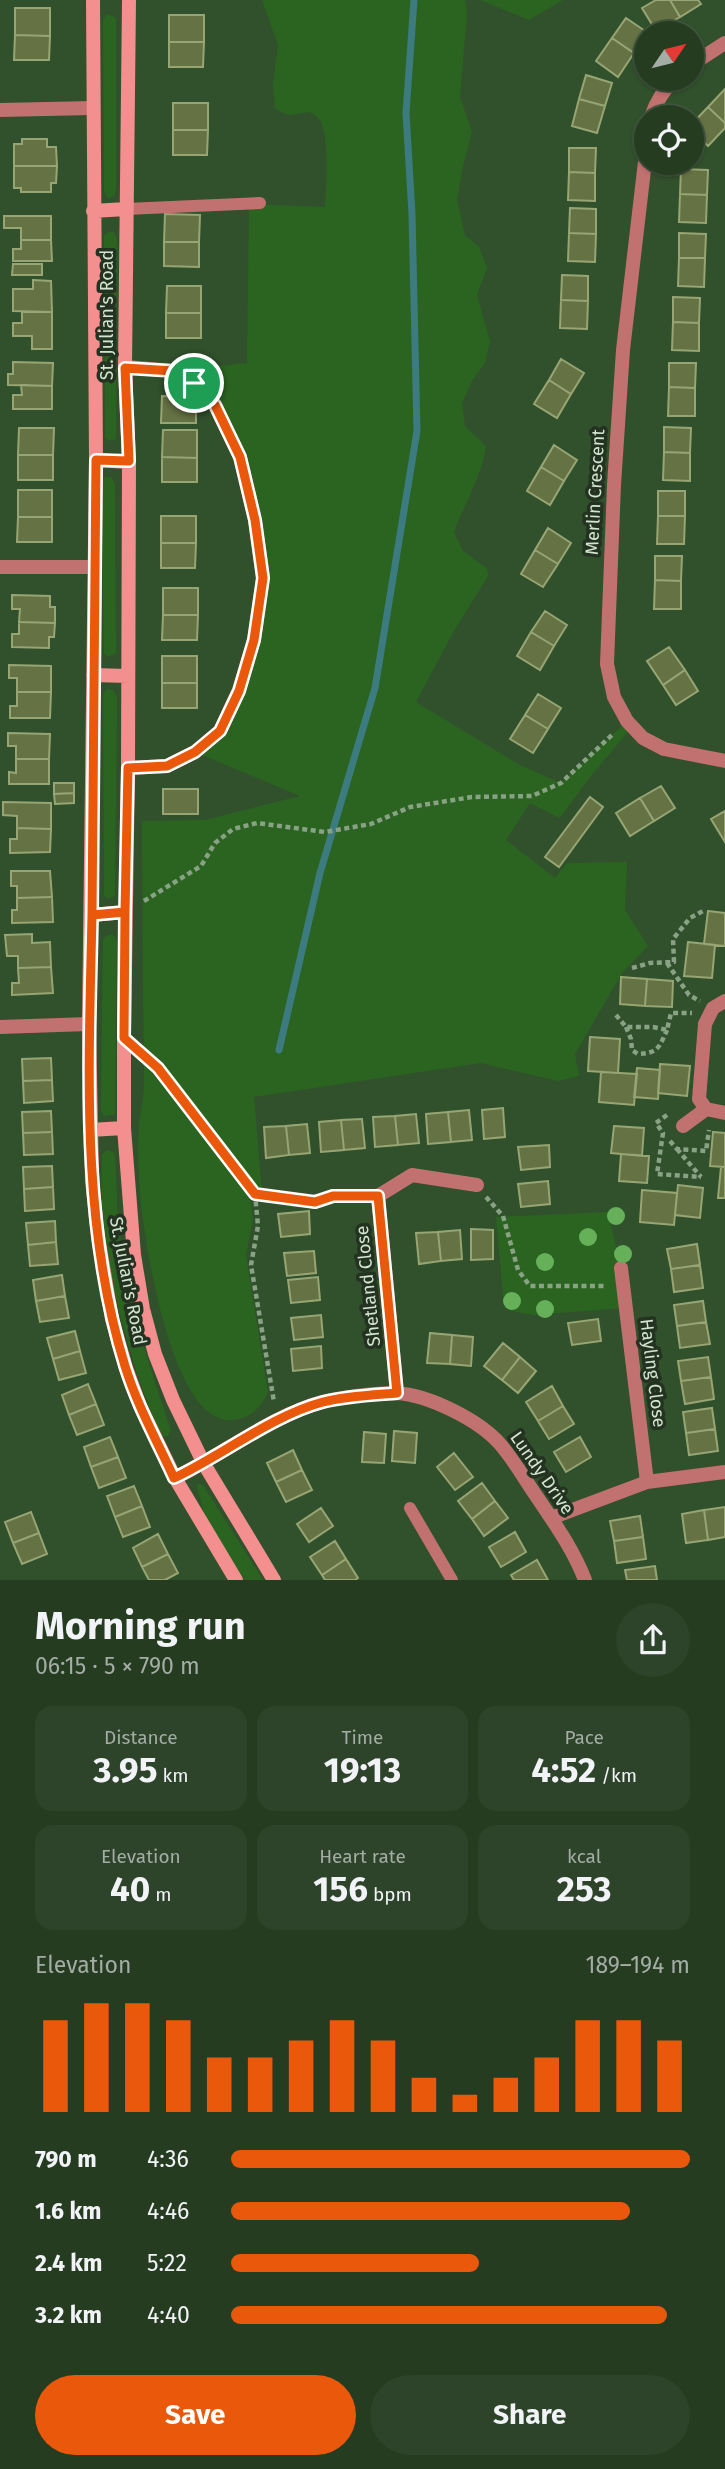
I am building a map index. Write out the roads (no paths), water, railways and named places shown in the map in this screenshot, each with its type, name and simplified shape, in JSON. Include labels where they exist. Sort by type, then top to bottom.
[{"type":"street","name":"St. Julian's Road","points":[[93,0],[96,460],[89,1024],[90,1130],[98,1237],[112,1319],[140,1406],[174,1478],[236,1580]]},
{"type":"street","name":"St. Julian's Road","points":[[128,0],[125,368],[129,461],[128,768],[124,1128],[134,1255],[143,1309],[155,1354],[173,1400],[204,1464],[274,1580]]},
{"type":"street","points":[[704,57],[725,43]]},
{"type":"street","points":[[655,105],[665,91]]},
{"type":"street","points":[[0,110],[92,108]]},
{"type":"street","name":"Merlin Crescent","points":[[643,175],[622,363],[607,664],[614,697],[626,721],[643,738],[664,749],[725,761]]},
{"type":"street","points":[[93,211],[126,209]]},
{"type":"street","points":[[125,368],[174,371],[194,383],[215,405],[240,457],[255,520],[263,578],[254,640],[239,691],[220,731],[195,752],[167,766],[128,768]]},
{"type":"street","points":[[96,460],[129,461]]},
{"type":"street","points":[[0,567],[94,567]]},
{"type":"street","points":[[93,675],[128,676]]},
{"type":"street","points":[[92,915],[125,912]]},
{"type":"street","points":[[716,1007],[705,1024],[699,1099],[706,1108],[725,1113]]},
{"type":"street","points":[[0,1027],[89,1024]]},
{"type":"street","points":[[683,1126],[706,1108]]},
{"type":"street","points":[[90,1130],[124,1128]]},
{"type":"street","points":[[333,1196],[378,1196],[412,1175],[477,1185]]},
{"type":"street","name":"Shetland Close","points":[[378,1196],[397,1393]]},
{"type":"street","name":"Hayling Close","points":[[621,1268],[648,1482]]},
{"type":"street","name":"Lundy Drive","points":[[174,1478],[204,1464],[278,1420],[322,1402],[397,1393],[432,1402],[462,1414],[485,1429],[501,1445],[551,1518],[575,1555],[585,1580]]},
{"type":"street","points":[[551,1518],[648,1482],[725,1472]]},
{"type":"lane","points":[[126,209],[260,204]]},
{"type":"lane","points":[[410,1508],[452,1580]]},
{"type":"waterway","points":[[279,1050],[320,873],[375,688],[417,431],[412,214],[406,113],[414,0]]}]
